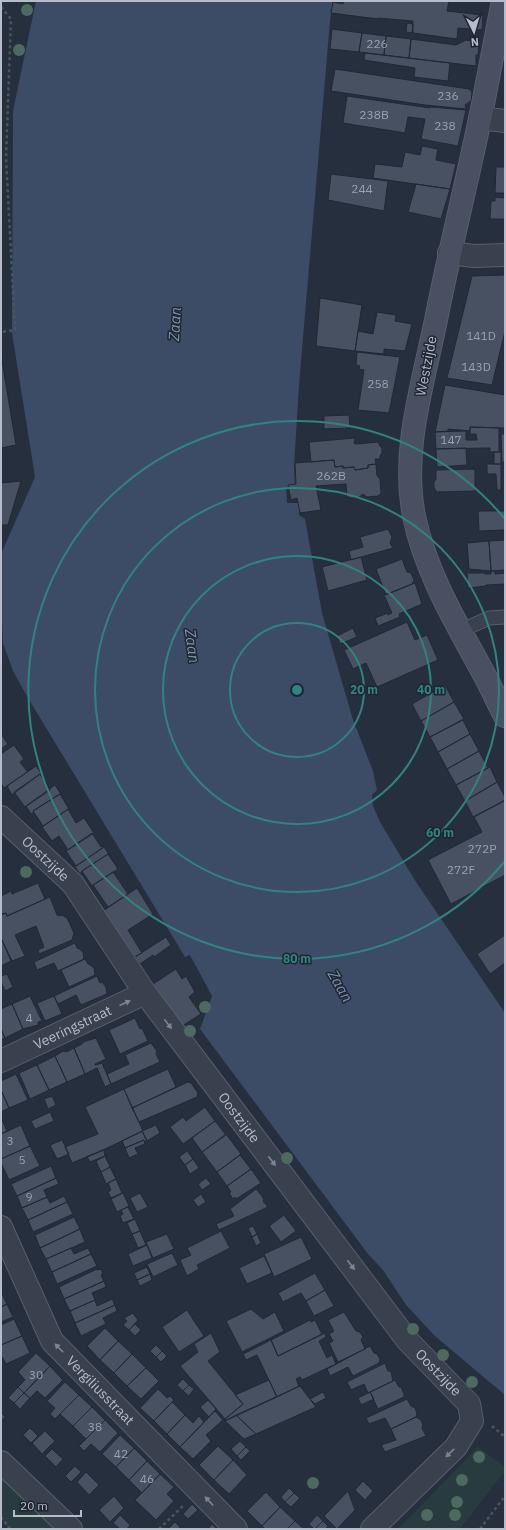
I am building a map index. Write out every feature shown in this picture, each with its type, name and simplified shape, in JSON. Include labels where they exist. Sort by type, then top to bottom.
[{"type":"street","name":"Westzijde","points":[[503,1],[500,44],[480,118],[449,253],[418,408],[410,456],[410,484],[414,515],[421,546],[432,574],[505,716]]},
{"type":"street","points":[[480,118],[505,121]]},
{"type":"street","points":[[449,253],[474,256],[505,255]]},
{"type":"street","name":"Oostzijde","points":[[1,817],[73,884],[145,993],[408,1342],[469,1404],[472,1422],[456,1447],[372,1529]]},
{"type":"street","name":"Veeringstraat","points":[[1,1061],[145,993]]},
{"type":"street","name":"Vergiliusstraat","points":[[1,1227],[52,1341],[236,1529]]},
{"type":"street","points":[[1,1462],[71,1529]]},
{"type":"lane","points":[[460,631],[489,618],[505,617]]},
{"type":"path","points":[[1,7],[10,19],[6,158],[15,330],[1,332]]},
{"type":"path","points":[[159,1529],[199,1491]]},
{"type":"path","points":[[480,1529],[505,1496]]},
{"type":"path","points":[[1,1517],[10,1529]]},
{"type":"green space","points":[[478,1447],[505,1467],[505,1471],[460,1529],[398,1529]]},
{"type":"green space","points":[[1,1472],[58,1529],[9,1529],[1,1519]]},
{"type":"water","name":"Zaan","points":[[36,1],[333,1],[330,21],[299,385],[294,467],[295,487],[286,488],[287,503],[299,503],[299,515],[305,519],[322,613],[353,720],[373,771],[377,790],[372,795],[373,806],[380,822],[416,882],[505,1013],[505,1395],[435,1336],[406,1305],[383,1270],[368,1254],[200,1029],[212,996],[190,955],[185,957],[28,698],[13,671],[3,643],[1,554],[35,477],[12,333],[13,111]]},
{"type":"building","points":[[344,1],[449,1],[447,11],[483,15],[482,30],[458,28],[457,39],[413,33],[413,21],[378,19],[331,13],[333,2],[343,4]]},
{"type":"building","points":[[407,23],[413,24],[412,33],[406,32]]},
{"type":"building","points":[[332,29],[362,33],[359,52],[330,49]]},
{"type":"building","points":[[362,33],[386,36],[384,55],[359,52]]},
{"type":"building","points":[[386,36],[411,39],[409,58],[384,55]]},
{"type":"building","points":[[411,39],[456,45],[466,40],[478,42],[476,66],[409,58]]},
{"type":"building","points":[[365,53],[450,63],[448,81],[414,77],[415,68],[364,60]]},
{"type":"building","points":[[335,69],[469,89],[472,92],[471,101],[465,105],[466,109],[425,105],[331,91]]},
{"type":"building","points":[[347,96],[430,108],[466,110],[458,146],[421,139],[425,119],[408,117],[405,133],[343,123]]},
{"type":"building","points":[[422,146],[438,149],[436,160],[456,164],[450,189],[373,178],[375,164],[402,167],[405,152],[420,155]]},
{"type":"building","points":[[496,167],[505,167],[505,193],[495,193]]},
{"type":"building","points":[[331,174],[388,181],[384,211],[328,200]]},
{"type":"building","points":[[416,184],[450,189],[441,219],[408,212]]},
{"type":"building","points":[[495,197],[505,198],[505,219],[490,219],[491,201],[495,201]]},
{"type":"building","points":[[505,275],[505,331],[492,385],[447,378],[472,276]]},
{"type":"building","points":[[320,298],[362,305],[355,351],[316,346]]},
{"type":"building","points":[[377,312],[396,315],[395,321],[412,324],[405,351],[384,349],[384,354],[355,351],[358,331],[373,334]]},
{"type":"building","points":[[357,352],[400,357],[389,413],[358,410],[364,370],[359,369],[360,366],[356,365]]},
{"type":"building","points":[[1,355],[16,445],[1,448]]},
{"type":"building","points":[[445,385],[505,395],[505,428],[470,427],[470,431],[448,429],[448,431],[435,432]]},
{"type":"building","points":[[349,415],[350,428],[324,429],[324,416]]},
{"type":"building","points":[[470,427],[499,428],[499,452],[490,452],[490,448],[436,449],[435,432],[466,431],[466,440],[477,440],[476,434],[470,434]]},
{"type":"building","points":[[501,434],[505,434],[505,462],[502,462]]},
{"type":"building","points":[[355,438],[355,444],[379,442],[379,445],[382,448],[382,453],[380,459],[375,459],[376,464],[368,465],[368,468],[355,470],[354,467],[335,467],[334,460],[311,462],[309,442]]},
{"type":"building","points":[[466,448],[467,465],[437,467],[436,449]]},
{"type":"building","points":[[494,452],[501,452],[501,464],[494,464]]},
{"type":"building","points":[[334,460],[335,467],[354,467],[355,470],[368,468],[368,465],[376,464],[377,476],[380,479],[381,493],[378,496],[367,497],[363,494],[358,498],[350,498],[347,496],[346,484],[316,486],[321,510],[300,513],[297,498],[291,500],[288,485],[296,484],[295,463]]},
{"type":"building","points":[[487,464],[501,464],[501,490],[497,490],[496,474],[487,474]]},
{"type":"building","points":[[475,469],[475,491],[437,492],[434,488],[436,470]]},
{"type":"building","points":[[21,481],[8,525],[1,525],[1,483]]},
{"type":"building","points":[[478,511],[505,511],[505,530],[479,531]]},
{"type":"building","points":[[388,529],[392,537],[390,543],[393,548],[351,560],[349,551],[363,547],[360,537]]},
{"type":"building","points":[[505,540],[505,570],[491,571],[489,541]]},
{"type":"building","points":[[489,541],[491,571],[469,569],[467,543]]},
{"type":"building","points":[[361,557],[367,580],[328,591],[322,567]]},
{"type":"building","points":[[402,559],[407,572],[411,573],[414,580],[412,584],[386,595],[376,569]]},
{"type":"building","points":[[491,571],[495,571],[495,574],[505,573],[505,584],[468,588],[467,573],[491,574]]},
{"type":"building","points":[[415,583],[422,604],[399,614],[400,617],[378,626],[375,618],[392,613],[384,595]]},
{"type":"building","points":[[407,622],[415,640],[427,635],[438,660],[377,687],[366,663],[353,669],[344,650]]},
{"type":"building","points":[[353,628],[357,637],[340,644],[337,636]]},
{"type":"building","points":[[445,685],[454,702],[421,721],[412,704]]},
{"type":"building","points":[[454,702],[464,719],[430,737],[421,721]]},
{"type":"building","points":[[463,720],[470,734],[438,752],[430,737]]},
{"type":"building","points":[[1,734],[8,744],[1,749]]},
{"type":"building","points":[[470,734],[479,751],[447,769],[438,752]]},
{"type":"building","points":[[14,745],[24,759],[20,762],[27,771],[30,770],[4,788],[1,783],[1,754]]},
{"type":"building","points":[[479,751],[488,768],[456,785],[447,769]]},
{"type":"building","points":[[36,766],[44,777],[43,778],[40,774],[12,795],[7,786]]},
{"type":"building","points":[[490,767],[497,782],[465,801],[456,785]]},
{"type":"building","points":[[40,774],[50,790],[25,807],[14,792]]},
{"type":"building","points":[[497,782],[505,797],[505,800],[473,817],[465,801]]},
{"type":"building","points":[[55,785],[63,797],[60,794],[33,811],[34,812],[31,814],[26,806]]},
{"type":"building","points":[[60,794],[69,809],[43,826],[33,811]]},
{"type":"building","points":[[504,801],[505,875],[451,904],[428,860],[482,832],[474,817]]},
{"type":"building","points":[[68,809],[76,823],[84,818],[94,833],[68,850],[59,836],[52,841],[42,827]]},
{"type":"building","points":[[92,833],[101,847],[104,847],[76,866],[66,851]]},
{"type":"building","points":[[104,847],[111,857],[108,854],[82,871],[80,874],[74,865],[76,866]]},
{"type":"building","points":[[108,854],[118,869],[92,886],[82,871]]},
{"type":"building","points":[[113,872],[128,894],[108,907],[93,885]]},
{"type":"building","points":[[38,883],[45,899],[7,916],[6,913],[1,915],[1,896],[11,891],[12,894]]},
{"type":"building","points":[[137,888],[153,914],[128,930],[142,953],[135,957],[103,911]]},
{"type":"building","points":[[50,897],[57,915],[62,915],[67,918],[74,933],[72,940],[39,954],[38,950],[44,947],[36,926],[15,935],[25,956],[12,961],[1,938],[1,914],[6,913],[7,916]]},
{"type":"building","points":[[505,935],[505,963],[490,974],[477,954]]},
{"type":"building","points":[[166,937],[171,945],[154,957],[153,955],[140,964],[135,957]]},
{"type":"building","points":[[1,938],[11,961],[1,966]]},
{"type":"building","points":[[75,943],[77,948],[83,952],[84,959],[58,971],[54,963],[37,970],[34,962]]},
{"type":"building","points":[[85,959],[88,964],[94,968],[95,975],[69,987],[61,970]]},
{"type":"building","points":[[176,969],[182,979],[186,976],[195,992],[189,997],[201,1014],[182,1026],[153,984]]},
{"type":"building","points":[[7,974],[13,987],[5,991],[1,982],[1,976]]},
{"type":"building","points":[[97,976],[100,983],[102,982],[106,987],[107,994],[81,1005],[76,995],[58,1004],[54,996]]},
{"type":"building","points":[[30,996],[42,1021],[38,1022],[38,1025],[23,1029],[12,1004]]},
{"type":"building","points":[[54,996],[62,1014],[45,1021],[37,1003]]},
{"type":"building","points":[[12,1004],[23,1029],[5,1038],[1,1029],[1,1009]]},
{"type":"building","points":[[135,1018],[148,1041],[120,1054],[109,1030]]},
{"type":"building","points":[[1,1029],[5,1038],[1,1040]]},
{"type":"building","points":[[96,1038],[106,1059],[95,1065],[102,1063],[111,1084],[105,1087],[97,1068],[85,1074],[74,1048],[83,1042]]},
{"type":"building","points":[[151,1043],[157,1051],[156,1054],[160,1062],[111,1084],[107,1074],[129,1064],[125,1055]]},
{"type":"building","points":[[74,1048],[85,1074],[67,1082],[55,1056],[63,1051],[66,1052]]},
{"type":"building","points":[[55,1056],[67,1082],[49,1090],[37,1065]]},
{"type":"building","points":[[37,1065],[49,1090],[30,1099],[19,1073]]},
{"type":"building","points":[[168,1069],[176,1087],[132,1108],[124,1089]]},
{"type":"building","points":[[16,1074],[28,1100],[9,1108],[1,1090],[1,1081]]},
{"type":"building","points":[[188,1082],[191,1083],[198,1093],[197,1097],[139,1122],[132,1108]]},
{"type":"building","points":[[124,1089],[143,1131],[72,1163],[65,1147],[98,1134],[85,1107]]},
{"type":"building","points":[[1,1090],[9,1108],[1,1112]]},
{"type":"building","points":[[52,1096],[56,1105],[48,1109],[44,1099]]},
{"type":"building","points":[[205,1107],[215,1121],[183,1144],[170,1127],[183,1117],[186,1121]]},
{"type":"building","points":[[50,1112],[54,1121],[35,1129],[31,1121]]},
{"type":"building","points":[[1,1118],[7,1131],[1,1134]]},
{"type":"building","points":[[215,1121],[226,1135],[202,1152],[192,1138]]},
{"type":"building","points":[[21,1125],[30,1146],[1,1159],[1,1134]]},
{"type":"building","points":[[156,1125],[160,1133],[147,1141],[142,1131]]},
{"type":"building","points":[[142,1131],[147,1141],[145,1142],[144,1140],[125,1148],[122,1141]]},
{"type":"building","points":[[226,1134],[241,1154],[217,1172],[202,1152]]},
{"type":"building","points":[[62,1140],[69,1154],[57,1159],[50,1145]]},
{"type":"building","points":[[144,1140],[145,1144],[135,1148],[138,1154],[129,1158],[125,1148]]},
{"type":"building","points":[[30,1146],[40,1166],[9,1180],[1,1163],[1,1159]]},
{"type":"building","points":[[104,1150],[105,1156],[90,1162],[87,1157]]},
{"type":"building","points":[[187,1151],[193,1159],[185,1165],[179,1157]]},
{"type":"building","points":[[240,1155],[251,1169],[227,1186],[217,1172]]},
{"type":"building","points":[[105,1156],[110,1167],[101,1172],[96,1161]]},
{"type":"building","points":[[193,1159],[199,1168],[190,1174],[185,1165]]},
{"type":"building","points":[[51,1166],[56,1178],[17,1196],[11,1184]]},
{"type":"building","points":[[110,1167],[116,1179],[106,1184],[101,1172]]},
{"type":"building","points":[[251,1169],[261,1183],[236,1199],[235,1197],[233,1199],[227,1186]]},
{"type":"building","points":[[56,1178],[59,1184],[44,1190],[47,1197],[22,1208],[17,1196]]},
{"type":"building","points":[[206,1178],[211,1184],[202,1190],[198,1184]]},
{"type":"building","points":[[116,1179],[122,1193],[111,1198],[108,1192],[111,1190],[108,1183]]},
{"type":"building","points":[[256,1189],[268,1207],[219,1230],[216,1224],[234,1216],[230,1209]]},
{"type":"building","points":[[123,1193],[129,1206],[117,1212],[111,1199]]},
{"type":"building","points":[[140,1193],[148,1207],[137,1212],[130,1198]]},
{"type":"building","points":[[201,1194],[206,1202],[198,1207],[193,1200]]},
{"type":"building","points":[[64,1196],[67,1202],[28,1220],[22,1208],[47,1197],[50,1203]]},
{"type":"building","points":[[67,1202],[73,1214],[33,1232],[28,1220]]},
{"type":"building","points":[[128,1207],[134,1219],[123,1223],[120,1216],[123,1214],[121,1210]]},
{"type":"building","points":[[284,1215],[296,1231],[281,1242],[269,1226]]},
{"type":"building","points":[[74,1217],[80,1229],[40,1248],[35,1235]]},
{"type":"building","points":[[135,1219],[140,1231],[132,1234],[127,1223]]},
{"type":"building","points":[[253,1226],[257,1234],[252,1237],[248,1228]]},
{"type":"building","points":[[80,1229],[85,1242],[46,1259],[40,1248]]},
{"type":"building","points":[[140,1231],[146,1245],[138,1248],[132,1234]]},
{"type":"building","points":[[221,1231],[230,1248],[197,1265],[199,1269],[187,1276],[180,1260],[191,1255],[187,1248]]},
{"type":"building","points":[[167,1234],[174,1249],[153,1258],[146,1242]]},
{"type":"building","points":[[257,1234],[261,1243],[256,1246],[252,1237]]},
{"type":"building","points":[[301,1237],[312,1259],[274,1277],[264,1254]]},
{"type":"building","points":[[147,1245],[152,1258],[133,1266],[128,1254]]},
{"type":"building","points":[[71,1248],[74,1254],[88,1248],[91,1254],[52,1272],[46,1259]]},
{"type":"building","points":[[172,1253],[178,1265],[153,1277],[147,1264]]},
{"type":"building","points":[[91,1254],[97,1266],[57,1284],[52,1272]]},
{"type":"building","points":[[264,1256],[272,1273],[247,1284],[239,1268]]},
{"type":"building","points":[[147,1267],[150,1274],[137,1280],[134,1273]]},
{"type":"building","points":[[97,1269],[101,1269],[103,1274],[101,1275],[104,1281],[64,1299],[59,1287]]},
{"type":"building","points":[[315,1273],[325,1290],[306,1301],[301,1293],[283,1302],[278,1293]]},
{"type":"building","points":[[150,1274],[152,1280],[140,1286],[137,1280]]},
{"type":"building","points":[[104,1281],[106,1287],[92,1293],[95,1300],[70,1311],[64,1299]]},
{"type":"building","points":[[325,1290],[334,1306],[314,1316],[306,1301]]},
{"type":"building","points":[[1,1292],[7,1304],[1,1307]]},
{"type":"building","points":[[112,1299],[115,1305],[75,1323],[70,1311],[95,1300],[97,1306]]},
{"type":"building","points":[[7,1304],[13,1317],[1,1322],[1,1307]]},
{"type":"building","points":[[115,1305],[117,1311],[103,1318],[106,1324],[81,1336],[75,1323]]},
{"type":"building","points":[[251,1309],[263,1319],[275,1312],[284,1331],[242,1352],[226,1321]]},
{"type":"building","points":[[187,1310],[204,1336],[179,1352],[162,1327]]},
{"type":"building","points":[[344,1312],[356,1331],[360,1332],[363,1337],[361,1340],[365,1349],[338,1362],[329,1343],[333,1341],[329,1334],[334,1331],[328,1320]]},
{"type":"building","points":[[133,1313],[138,1320],[129,1330],[123,1325],[127,1321],[124,1318]]},
{"type":"building","points":[[14,1319],[22,1336],[1,1345],[1,1325]]},
{"type":"building","points":[[310,1320],[311,1322],[315,1320],[322,1334],[278,1356],[271,1340]]},
{"type":"building","points":[[135,1324],[141,1330],[135,1336],[129,1330]]},
{"type":"building","points":[[105,1328],[118,1341],[100,1360],[87,1346]]},
{"type":"building","points":[[211,1333],[220,1352],[208,1361],[243,1404],[225,1419],[180,1366],[198,1352],[194,1344]]},
{"type":"building","points":[[325,1333],[326,1337],[319,1341],[327,1358],[332,1355],[336,1364],[302,1380],[300,1377],[296,1379],[299,1386],[277,1397],[257,1355],[246,1360],[243,1354],[271,1340],[278,1356]]},
{"type":"building","points":[[22,1336],[30,1353],[6,1364],[1,1355],[1,1345]]},
{"type":"building","points":[[118,1341],[132,1354],[114,1373],[100,1360]]},
{"type":"building","points":[[156,1345],[162,1351],[156,1357],[150,1351]]},
{"type":"building","points":[[370,1346],[380,1359],[379,1363],[353,1376],[348,1367],[330,1376],[327,1369]]},
{"type":"building","points":[[162,1351],[167,1356],[161,1362],[156,1357]]},
{"type":"building","points":[[36,1353],[50,1366],[24,1393],[18,1387],[25,1380],[18,1372]]},
{"type":"building","points":[[132,1354],[146,1368],[127,1386],[114,1373]]},
{"type":"building","points":[[385,1363],[388,1371],[391,1372],[393,1381],[368,1393],[364,1384],[351,1390],[347,1382]]},
{"type":"building","points":[[50,1366],[63,1380],[45,1398],[37,1391],[30,1398],[24,1393]]},
{"type":"building","points":[[146,1368],[159,1381],[141,1399],[127,1386]]},
{"type":"building","points":[[183,1379],[189,1385],[183,1391],[177,1385]]},
{"type":"building","points":[[269,1380],[277,1397],[225,1421],[225,1419],[243,1404],[235,1395]]},
{"type":"building","points":[[395,1380],[399,1387],[401,1387],[404,1397],[378,1409],[370,1392]]},
{"type":"building","points":[[65,1382],[79,1395],[55,1419],[50,1414],[55,1408],[47,1401]]},
{"type":"building","points":[[189,1385],[194,1389],[189,1396],[183,1391]]},
{"type":"building","points":[[300,1386],[316,1407],[256,1434],[236,1415]]},
{"type":"building","points":[[18,1387],[24,1393],[14,1403],[8,1398]]},
{"type":"building","points":[[158,1389],[167,1398],[170,1396],[174,1400],[154,1421],[140,1408]]},
{"type":"building","points":[[323,1392],[326,1398],[315,1404],[310,1399]]},
{"type":"building","points":[[370,1392],[374,1399],[361,1405],[358,1398]]},
{"type":"building","points":[[24,1393],[30,1398],[20,1409],[14,1403]]},
{"type":"building","points":[[79,1395],[92,1407],[73,1426],[60,1414]]},
{"type":"building","points":[[407,1399],[411,1406],[415,1408],[417,1413],[416,1417],[391,1429],[385,1418],[369,1424],[366,1418]]},
{"type":"building","points":[[208,1400],[216,1409],[209,1417],[200,1407]]},
{"type":"building","points":[[172,1402],[185,1415],[167,1434],[154,1421]]},
{"type":"building","points":[[92,1407],[105,1420],[86,1439],[73,1426]]},
{"type":"building","points":[[215,1411],[223,1420],[206,1435],[211,1441],[193,1459],[180,1447]]},
{"type":"building","points":[[1,1412],[5,1417],[1,1421]]},
{"type":"building","points":[[185,1415],[193,1423],[199,1416],[204,1422],[180,1447],[167,1434]]},
{"type":"building","points":[[236,1415],[256,1434],[244,1439],[225,1421]]},
{"type":"building","points":[[416,1417],[421,1420],[423,1425],[422,1428],[426,1436],[385,1452],[381,1445],[396,1440],[391,1429]]},
{"type":"building","points":[[105,1420],[118,1433],[100,1452],[91,1444],[84,1451],[79,1446]]},
{"type":"building","points":[[30,1428],[38,1436],[31,1443],[23,1435]]},
{"type":"building","points":[[45,1431],[55,1441],[42,1454],[32,1443]]},
{"type":"building","points":[[120,1435],[134,1448],[116,1467],[102,1454]]},
{"type":"building","points":[[240,1441],[246,1447],[237,1456],[231,1449]]},
{"type":"building","points":[[218,1446],[233,1460],[214,1480],[199,1465]]},
{"type":"building","points":[[246,1447],[250,1451],[241,1460],[237,1456]]},
{"type":"building","points":[[134,1448],[147,1461],[129,1480],[116,1467]]},
{"type":"building","points":[[52,1449],[63,1459],[56,1467],[45,1456]]},
{"type":"building","points":[[233,1460],[247,1475],[229,1494],[214,1480]]},
{"type":"building","points":[[147,1461],[160,1474],[142,1493],[129,1480]]},
{"type":"building","points":[[75,1466],[81,1472],[71,1482],[65,1476]]},
{"type":"building","points":[[86,1472],[99,1485],[89,1495],[77,1482]]},
{"type":"building","points":[[160,1474],[174,1487],[167,1494],[174,1501],[156,1520],[135,1500]]},
{"type":"building","points":[[363,1481],[373,1491],[365,1500],[355,1490]]},
{"type":"building","points":[[289,1488],[294,1493],[285,1502],[281,1497]]},
{"type":"building","points":[[348,1491],[355,1510],[337,1529],[324,1516]]},
{"type":"building","points":[[266,1492],[280,1507],[262,1526],[247,1511]]},
{"type":"building","points":[[294,1493],[300,1498],[291,1507],[285,1502]]},
{"type":"building","points":[[114,1496],[124,1508],[110,1522],[99,1510]]},
{"type":"building","points":[[192,1504],[198,1510],[188,1519],[183,1514]]},
{"type":"building","points":[[280,1507],[295,1521],[287,1529],[265,1529],[262,1526]]},
{"type":"building","points":[[120,1515],[130,1525],[127,1529],[120,1529],[113,1523]]},
{"type":"building","points":[[317,1515],[323,1521],[314,1529],[309,1524]]},
{"type":"building","points":[[295,1521],[304,1529],[287,1529]]},
{"type":"building","points":[[323,1521],[328,1526],[326,1529],[315,1529]]},
{"type":"building","points":[[175,1522],[180,1527],[179,1529],[168,1529]]},
{"type":"building","points":[[212,1524],[217,1529],[208,1529]]}]
